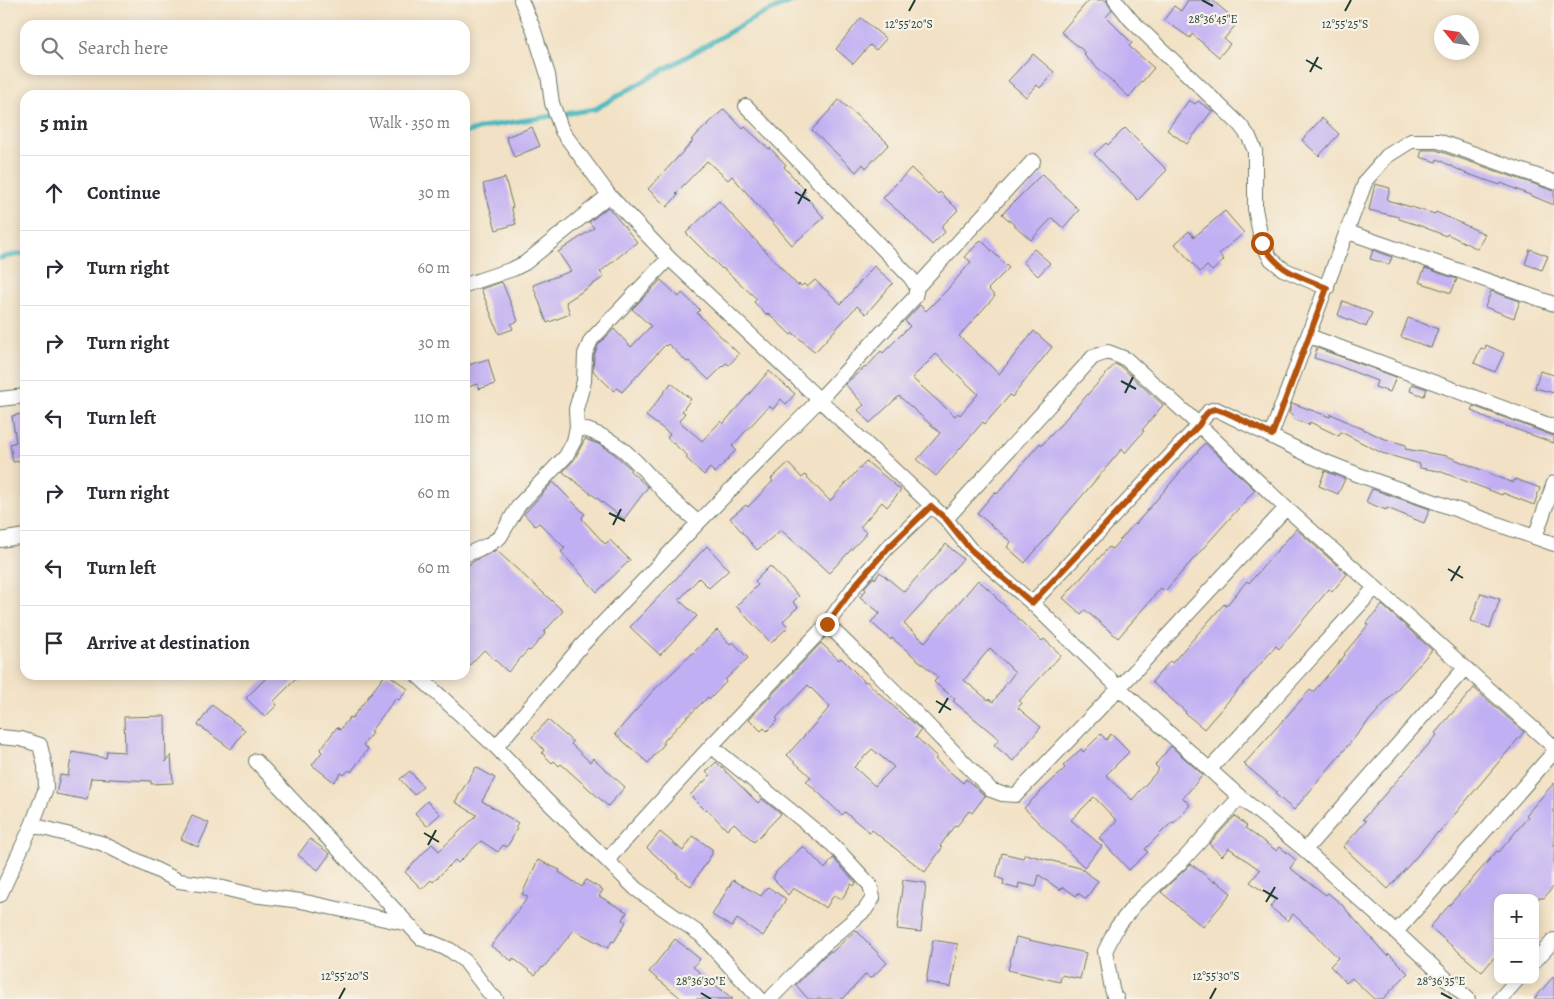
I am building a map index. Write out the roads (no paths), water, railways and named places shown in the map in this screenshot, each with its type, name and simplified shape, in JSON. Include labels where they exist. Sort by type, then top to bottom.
[{"type":"street","points":[[521,0],[533,28],[548,75],[552,103],[562,131],[609,195],[669,258],[818,401],[946,519],[970,549],[1032,603],[1119,688],[1240,796],[1305,850],[1468,999]]},
{"type":"street","points":[[1115,0],[1132,20],[1240,125],[1249,137],[1255,151],[1254,209],[1262,243],[1271,259],[1283,269],[1327,288]]},
{"type":"street","points":[[746,106],[910,277],[917,288]]},
{"type":"street","points":[[1272,435],[1366,180],[1387,156],[1411,141],[1438,140],[1554,182]]},
{"type":"street","points":[[496,747],[582,644],[818,401],[915,297],[917,288],[1033,161]]},
{"type":"street","points":[[470,283],[513,270],[525,263],[609,195]]},
{"type":"street","points":[[1348,232],[1554,304]]},
{"type":"street","points":[[470,553],[488,545],[500,536],[520,505],[566,456],[574,441],[577,427],[576,409],[584,381],[585,354],[591,340],[669,258]]},
{"type":"street","points":[[1309,336],[1554,427]]},
{"type":"street","points":[[946,519],[1093,357],[1108,352],[1126,358],[1374,589],[1554,747]]},
{"type":"street","points":[[0,399],[20,397]]},
{"type":"street","points":[[1032,603],[1199,425],[1209,411],[1216,409],[1272,435],[1310,456],[1554,544]]},
{"type":"street","points":[[577,427],[595,431],[612,440],[638,461],[667,494],[698,523]]},
{"type":"street","points":[[1535,537],[1554,483]]},
{"type":"street","points":[[607,860],[711,746],[827,624],[857,583],[888,548],[931,506]]},
{"type":"street","points":[[827,624],[992,790],[1002,794],[1016,795],[1119,688],[1286,508]]},
{"type":"street","points":[[0,540],[20,537]]},
{"type":"street","points":[[1210,769],[1374,589]]},
{"type":"street","points":[[1305,850],[1465,668]]},
{"type":"street","points":[[422,680],[496,747],[546,800],[636,889],[700,935],[760,999]]},
{"type":"street","points":[[0,737],[21,739],[40,745],[45,766],[46,788],[32,825],[0,894]]},
{"type":"street","points":[[711,746],[833,845],[870,885],[873,898],[865,910],[817,951],[770,999]]},
{"type":"street","points":[[1396,932],[1554,752]]},
{"type":"street","points":[[256,761],[422,938],[450,950],[465,961],[479,981],[496,999]]},
{"type":"street","points":[[1117,999],[1112,989],[1105,951],[1117,927],[1136,904],[1182,861],[1240,796]]},
{"type":"street","points":[[32,825],[101,843],[179,881],[301,902],[408,924]]},
{"type":"street","points":[[1539,956],[1554,940]]},
{"type":"street","points":[[1500,999],[1513,984]]},
{"type":"waterway","points":[[470,132],[489,126],[595,109],[754,18],[795,0]]},
{"type":"waterway","points":[[0,258],[20,254]]}]
